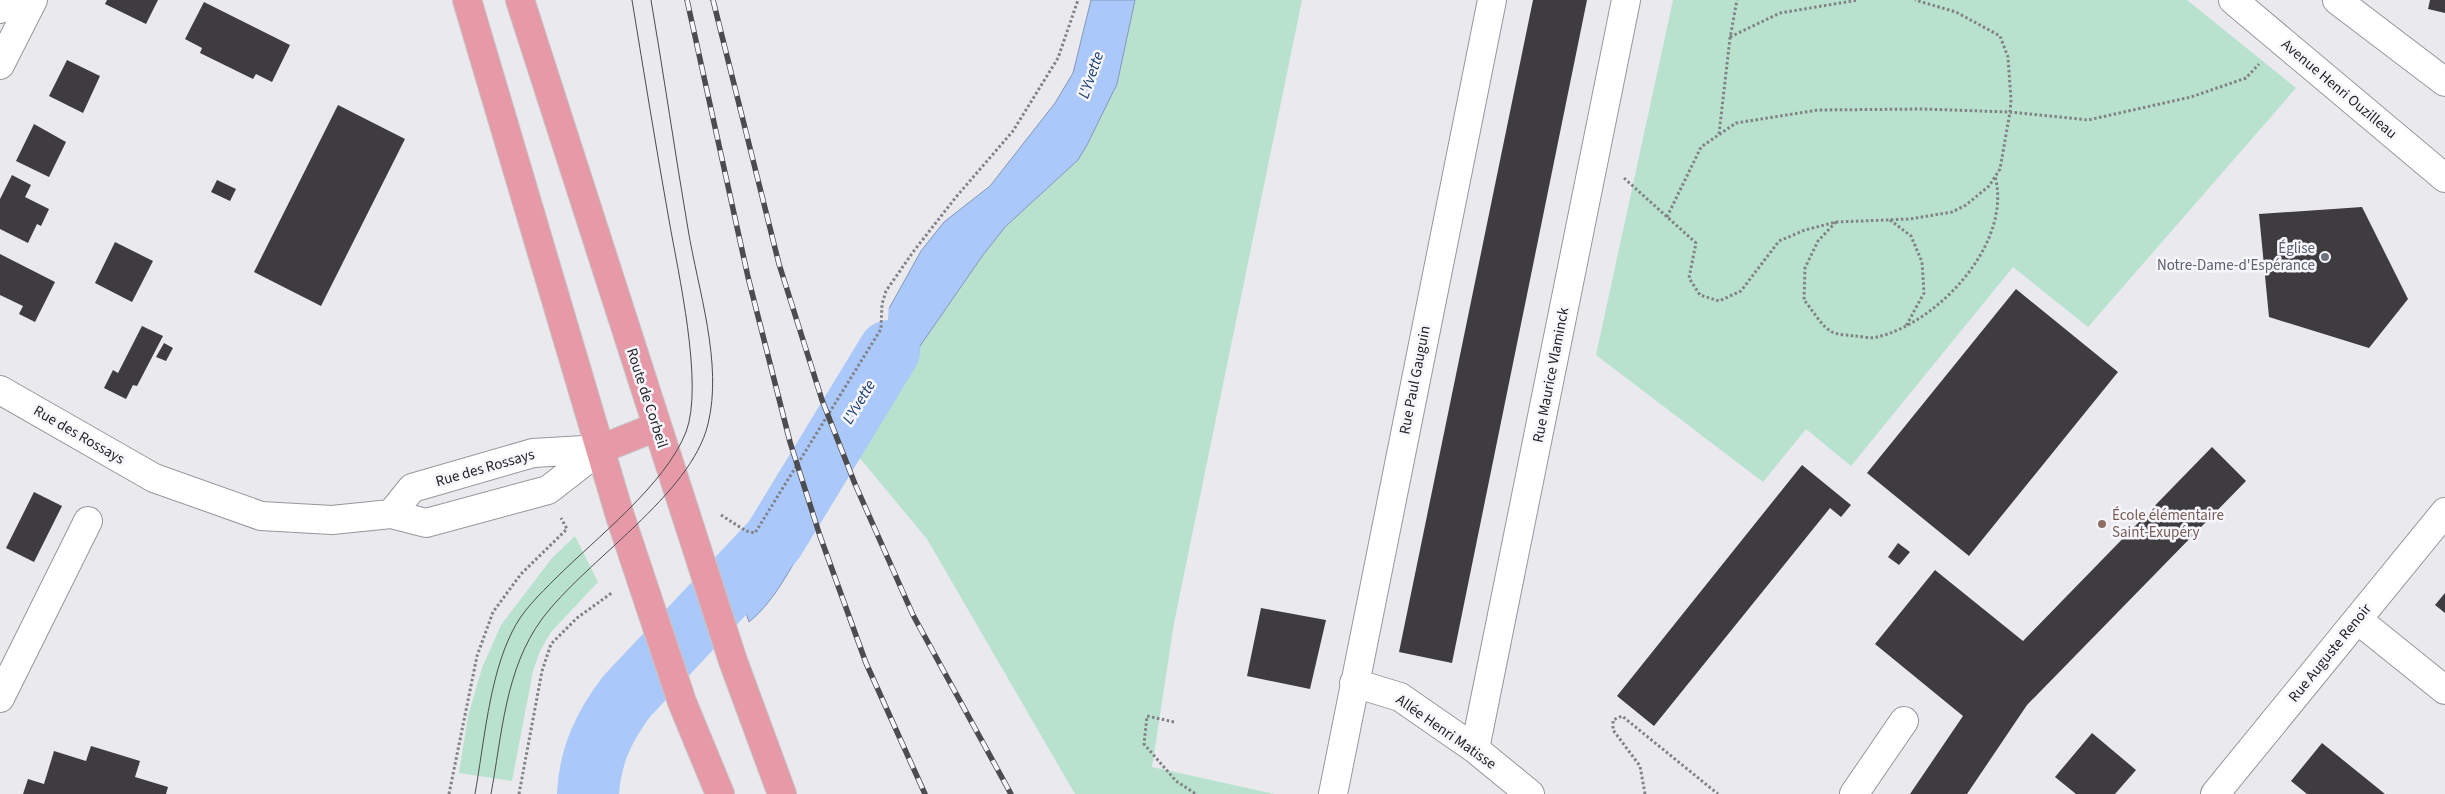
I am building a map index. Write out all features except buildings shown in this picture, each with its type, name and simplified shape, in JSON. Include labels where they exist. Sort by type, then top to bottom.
[{"type":"main road","points":[[467,0],[620,516],[682,702],[720,794]]},
{"type":"main road","name":"Route de Corbeil","points":[[520,0],[656,427],[707,577],[733,661],[782,794]]},
{"type":"main road","points":[[601,449],[656,427]]},
{"type":"street","points":[[0,9],[4,0]]},
{"type":"street","points":[[0,64],[34,0]]},
{"type":"street","name":"Rue Paul Gauguin","points":[[1333,794],[1338,760],[1492,0]]},
{"type":"street","name":"Rue Maurice Vlaminck","points":[[1475,749],[1626,0]]},
{"type":"street","name":"Avenue Henri Ouzilleau","points":[[2233,0],[2445,178]]},
{"type":"street","points":[[2337,0],[2445,82]]},
{"type":"street","name":"Rue des Rossays","points":[[0,390],[154,478],[261,516],[332,520],[391,514],[426,523],[548,490],[601,449]]},
{"type":"street","name":"Rue des Rossays","points":[[391,514],[412,488],[533,453],[601,449]]},
{"type":"street","name":"Rue Auguste Renoir","points":[[2214,794],[2445,512]]},
{"type":"street","points":[[0,698],[88,521]]},
{"type":"street","points":[[2358,620],[2445,690]]},
{"type":"street","name":"Allée Henri Matisse","points":[[1354,683],[1400,697],[1475,749],[1530,794]]},
{"type":"street","points":[[1854,794],[1904,721]]},
{"type":"path","points":[[718,513],[746,531],[755,533],[881,329],[882,304],[886,291],[913,252],[956,197],[1012,131],[1058,58],[1078,0]]},
{"type":"path","points":[[1719,135],[1730,38],[1737,0]]},
{"type":"path","points":[[1730,38],[1780,13],[1858,0]]},
{"type":"path","points":[[1595,152],[1696,243],[1689,278],[1700,295],[1719,301],[1741,291],[1779,241],[1805,230],[1836,222],[1910,219],[1952,212],[1966,204],[1989,186],[2000,169],[2011,100],[2008,56],[2000,36],[1956,12],[1916,0]]},
{"type":"path","points":[[1667,217],[1701,147],[1736,123],[1818,110],[1923,109],[2010,112],[2088,120],[2191,98],[2246,78],[2279,39]]},
{"type":"path","points":[[1836,222],[1818,241],[1805,268],[1804,300],[1830,331],[1837,334],[1875,338],[1906,327],[1945,300],[1978,261],[1994,227],[1998,189],[1995,176]]},
{"type":"path","points":[[1890,219],[1911,236],[1922,262],[1924,294],[1906,327]]},
{"type":"path","points":[[449,794],[477,656],[493,612],[521,574],[567,529]]},
{"type":"path","points":[[518,794],[542,671],[551,644],[577,618],[617,589]]},
{"type":"path","points":[[1174,722],[1147,716],[1144,744],[1176,781],[1196,794]]},
{"type":"path","points":[[1645,794],[1640,766],[1613,730],[1613,720],[1622,716],[1718,794]]},
{"type":"green space","points":[[1135,0],[1302,0],[1174,623],[1152,767],[1274,794],[1075,794],[927,539],[858,456],[920,346],[983,255],[1005,227],[1078,160],[1117,84]]},
{"type":"green space","points":[[1673,0],[2187,0],[2296,88],[2088,327],[2013,267],[1851,466],[1806,429],[1763,482],[1596,355]]},
{"type":"green space","points":[[575,536],[598,582],[551,632],[540,651],[533,671],[512,781],[459,773],[468,716],[482,668],[501,625],[552,558]]},
{"type":"water","points":[[1091,0],[1135,0],[1117,84],[1087,145],[1078,160],[1005,227],[983,255],[920,346],[858,456],[838,400],[921,251],[944,222],[990,186],[1055,103],[1073,73]]},
{"type":"water","points":[[787,484],[808,539],[775,594],[749,622],[731,565],[751,544]]},
{"type":"water","points":[[624,668],[639,714],[620,753],[612,794],[568,794],[578,725],[594,696]]},
{"type":"pier","points":[[889,305],[887,333],[839,412],[836,399]]},
{"type":"pier","points":[[788,482],[792,490],[758,546],[751,540],[785,483]]},
{"type":"waterway","name":"L'Yvette","points":[[588,794],[595,754],[605,730],[619,707],[627,696],[774,540],[889,351]]},
{"type":"tram line","points":[[475,794],[493,690],[504,650],[516,624],[537,597],[628,510],[662,472],[676,452],[686,432],[691,412],[692,386],[688,328],[632,0]]},
{"type":"tram line","points":[[491,794],[507,703],[520,659],[530,638],[542,619],[561,597],[660,501],[681,476],[698,450],[708,424],[712,401],[713,376],[711,352],[688,229],[651,0]]},
{"type":"railway","points":[[687,0],[748,277],[790,442],[820,536],[866,663],[925,794]]},
{"type":"railway","points":[[713,0],[779,264],[822,400],[855,484],[913,615],[1011,794]]},
{"type":"place","name":"Église Notre-Dame-d'Espérance","points":[[2325,257]]},
{"type":"place","name":"École élémentaire Saint-Exupéry","points":[[2102,524]]}]
